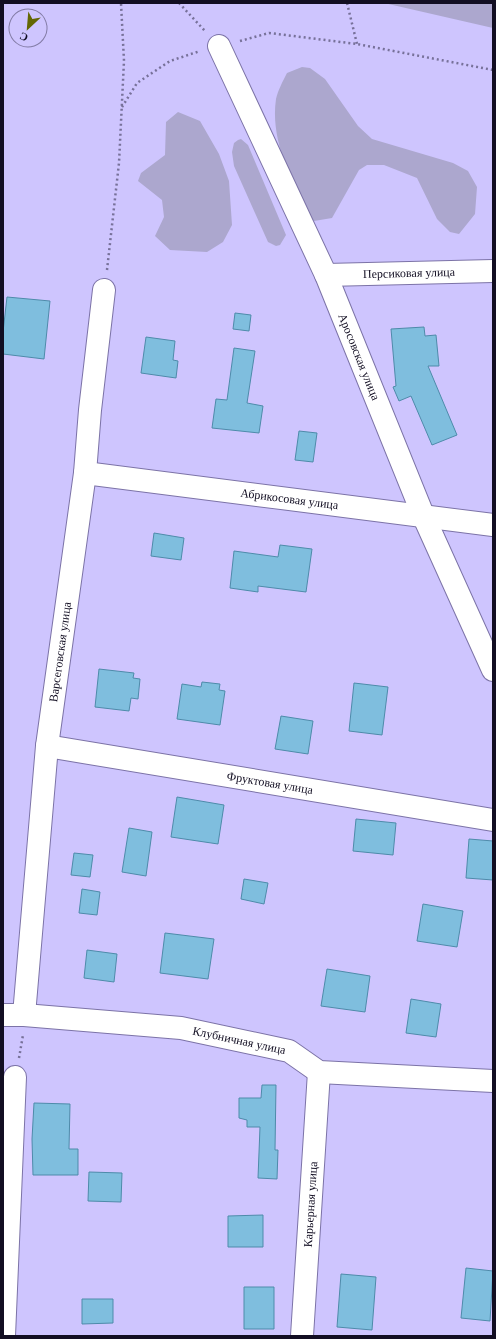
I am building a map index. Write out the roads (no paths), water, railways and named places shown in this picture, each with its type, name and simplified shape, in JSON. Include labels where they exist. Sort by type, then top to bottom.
[{"type":"street","name":"Аросовская улица","points":[[219,46],[326,276],[423,515],[493,670]]},
{"type":"street","name":"Персиковая улица","points":[[326,276],[493,271]]},
{"type":"street","name":"Варсеговская улица","points":[[13,1015],[47,746],[85,472],[90,410],[104,290]]},
{"type":"street","name":"Абрикосовая улица","points":[[85,472],[493,525]]},
{"type":"street","name":"Фруктовая улица","points":[[47,746],[493,820]]},
{"type":"street","name":"Клубничная улица","points":[[13,1015],[181,1028],[289,1051],[319,1072]]},
{"type":"street","points":[[319,1072],[493,1081]]},
{"type":"street","name":"Карьерная улица","points":[[302,1336],[319,1072]]},
{"type":"street","points":[[4,1336],[15,1077]]}]
